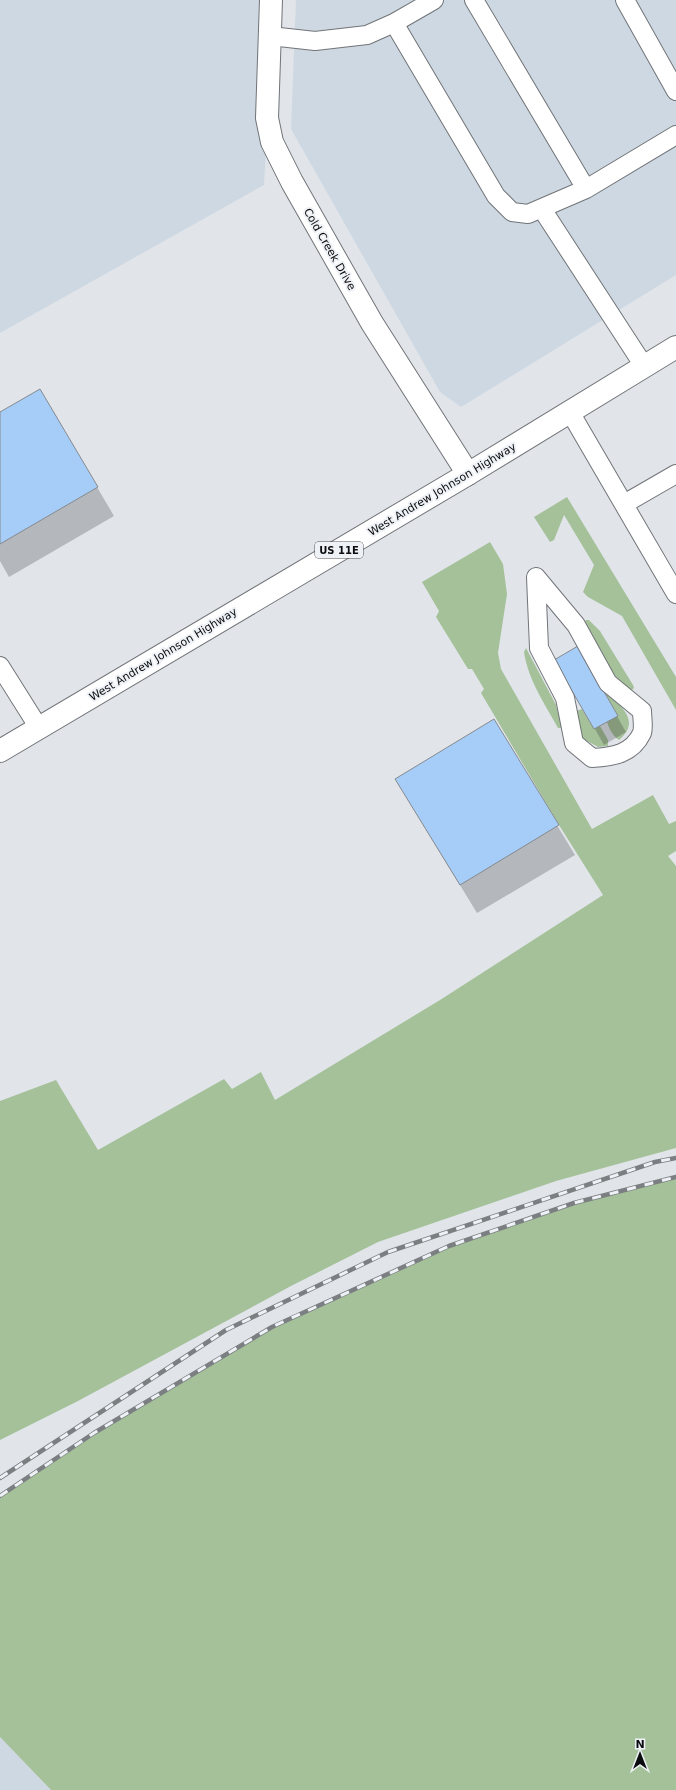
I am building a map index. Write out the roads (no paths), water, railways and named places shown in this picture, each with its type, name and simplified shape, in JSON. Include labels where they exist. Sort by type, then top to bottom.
[{"type":"main road","name":"Cold Creek Drive","points":[[271,0],[267,118],[272,142],[292,182],[372,323],[468,474]]},
{"type":"main road","name":"West Andrew Johnson Highway","points":[[0,751],[468,474],[676,347]]},
{"type":"lane","points":[[270,36],[316,41],[367,35],[394,23],[434,0]]},
{"type":"lane","points":[[474,0],[586,189]]},
{"type":"lane","points":[[625,0],[676,91]]},
{"type":"lane","points":[[394,23],[496,196],[512,212],[528,214],[586,189],[676,135]]},
{"type":"lane","points":[[542,209],[644,366]]},
{"type":"lane","points":[[570,412],[676,594]]},
{"type":"lane","points":[[624,504],[676,474]]},
{"type":"lane","points":[[536,577],[576,625],[608,683],[642,711],[642,732],[631,748],[613,757],[592,758],[574,743],[565,698],[539,648],[536,577]]},
{"type":"lane","points":[[0,666],[39,728]]},
{"type":"railway","points":[[0,1478],[226,1330],[388,1252],[655,1162],[676,1158]]},
{"type":"railway","points":[[0,1496],[94,1433],[272,1327],[449,1246],[574,1203],[676,1177]]}]
